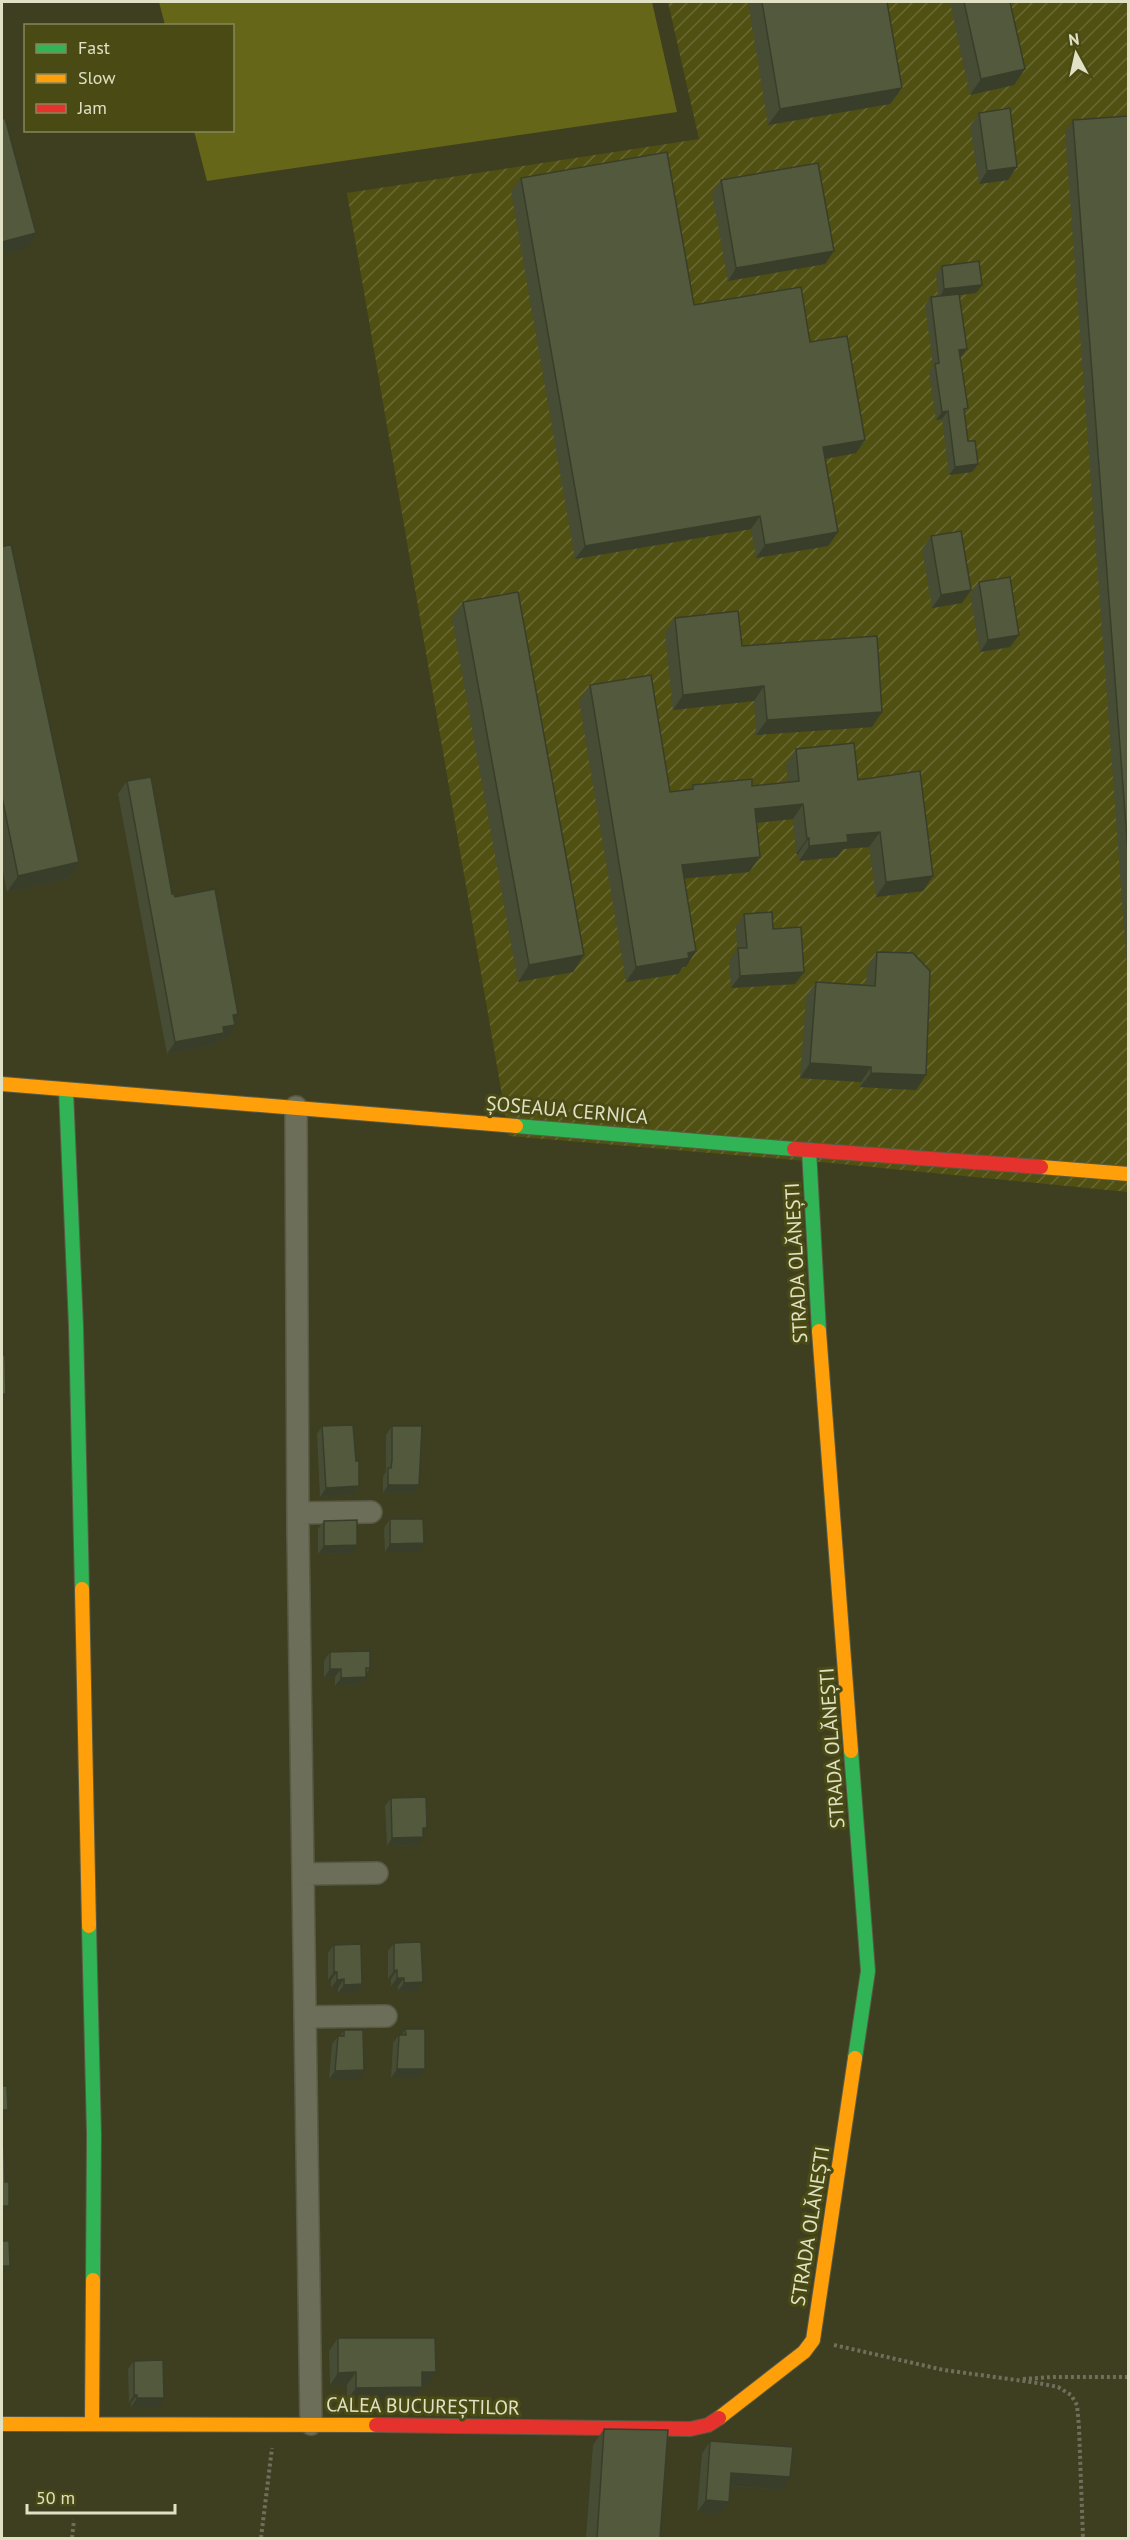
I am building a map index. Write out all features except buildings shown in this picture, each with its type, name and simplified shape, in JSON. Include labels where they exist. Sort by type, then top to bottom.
[{"type":"street","name":"ȘOSEAUA CERNICA","points":[[2,1084],[1128,1174]]},
{"type":"street","points":[[66,1090],[76,1326],[93,2112],[95,2271],[92,2422]]},
{"type":"street","points":[[296,1107],[298,1513],[311,2424]]},
{"type":"street","name":"STRADA OLĂNEȘTI","points":[[809,1150],[818,1322],[868,1971],[813,2340]]},
{"type":"street","points":[[298,1513],[371,1512]]},
{"type":"street","points":[[303,1874],[377,1873]]},
{"type":"street","points":[[305,2018],[386,2016]]},
{"type":"street","name":"CALEA BUCUREȘTILOR","points":[[2,2424],[92,2422],[690,2429],[708,2425],[718,2419],[804,2352],[813,2340]]},
{"type":"path","points":[[813,2340],[944,2370],[1058,2387],[1071,2395],[1077,2405],[1083,2538]]},
{"type":"path","points":[[1017,2380],[1053,2377],[1128,2377]]},
{"type":"path","points":[[261,2538],[275,2424]]},
{"type":"path","points":[[72,2538],[74,2520]]},
{"type":"shaded area","points":[[159,2],[652,2],[677,112],[207,181],[194,132],[234,132],[234,24],[165,24]]},
{"type":"shaded area","points":[[668,2],[1128,2],[1128,1192],[831,1163],[509,1136],[347,193],[699,139]]},
{"type":"traffic: fast","points":[[66,1090],[76,1326],[82,1589]]},
{"type":"traffic: fast","points":[[516,1126],[794,1149]]},
{"type":"traffic: fast","points":[[809,1150],[819,1331]]},
{"type":"traffic: fast","points":[[851,1751],[868,1971],[855,2058]]},
{"type":"traffic: fast","points":[[89,1926],[94,2135],[93,2280]]},
{"type":"traffic: slow","points":[[2,1084],[516,1126]]},
{"type":"traffic: slow","points":[[1041,1167],[1128,1174]]},
{"type":"traffic: slow","points":[[819,1331],[851,1751]]},
{"type":"traffic: slow","points":[[82,1589],[89,1926]]},
{"type":"traffic: slow","points":[[719,2418],[804,2352],[813,2340],[855,2058]]},
{"type":"traffic: slow","points":[[92,2422],[93,2280]]},
{"type":"traffic: slow","points":[[2,2424],[376,2425]]},
{"type":"traffic: jam","points":[[794,1149],[1041,1167]]},
{"type":"traffic: jam","points":[[376,2425],[690,2429],[708,2425],[719,2418]]}]
